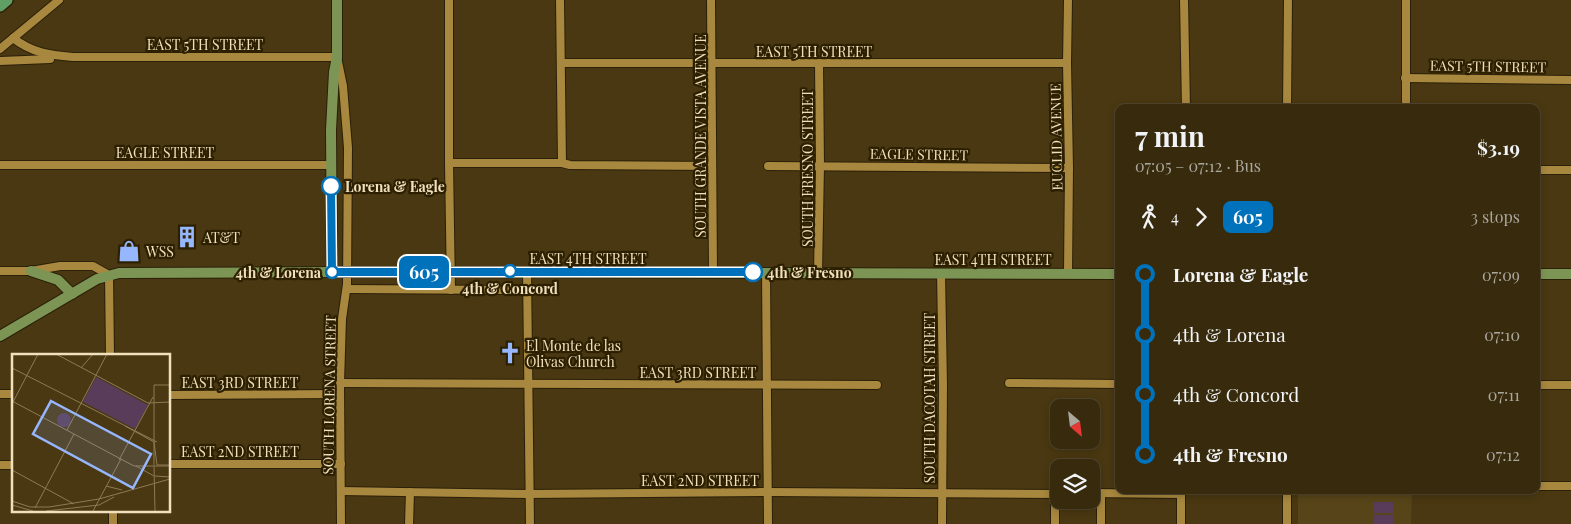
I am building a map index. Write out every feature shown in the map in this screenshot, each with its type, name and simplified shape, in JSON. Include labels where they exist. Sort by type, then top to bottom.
[{"type":"highway","points":[[0,6],[7,0]]},
{"type":"main road","name":"SOUTH LORENA STREET","points":[[337,0],[337,57],[334,72],[331,165],[337,272]]},
{"type":"main road","points":[[31,271],[58,280],[72,294]]},
{"type":"main road","name":"EAST 4TH STREET","points":[[109,275],[126,272],[1115,274]]},
{"type":"main road","points":[[1540,274],[1571,274]]},
{"type":"main road","points":[[0,336],[97,279],[109,275]]},
{"type":"street","points":[[0,49],[59,0]]},
{"type":"street","points":[[450,0],[449,163],[451,290]]},
{"type":"street","points":[[560,0],[562,163]]},
{"type":"street","name":"SOUTH GRANDE VISTA AVENUE","points":[[711,0],[713,272]]},
{"type":"street","name":"EUCLID AVENUE","points":[[1068,0],[1068,274]]},
{"type":"street","points":[[1184,0],[1186,104]]},
{"type":"street","points":[[1287,104],[1288,0]]},
{"type":"street","points":[[1406,0],[1406,104]]},
{"type":"street","name":"EAST 5TH STREET","points":[[13,38],[22,45],[40,53],[73,58]]},
{"type":"street","name":"EAST 5TH STREET","points":[[0,61],[73,58],[337,57]]},
{"type":"street","name":"SOUTH LORENA STREET","points":[[337,57],[343,86],[348,148],[347,289],[342,319],[340,383],[341,524]]},
{"type":"street","name":"EAST 5TH STREET","points":[[561,63],[1067,63]]},
{"type":"street","name":"SOUTH FRESNO STREET","points":[[818,272],[819,64]]},
{"type":"street","name":"EAST 5TH STREET","points":[[1405,78],[1571,80]]},
{"type":"street","points":[[449,163],[712,166]]},
{"type":"street","name":"EAGLE STREET","points":[[0,165],[331,165]]},
{"type":"street","name":"EAGLE STREET","points":[[768,166],[1069,168]]},
{"type":"street","points":[[1540,170],[1571,170]]},
{"type":"street","name":"EAST 4TH STREET","points":[[0,271],[31,271],[60,266],[93,266],[109,275]]},
{"type":"street","points":[[527,272],[530,524]]},
{"type":"street","points":[[766,272],[768,524]]},
{"type":"street","name":"SOUTH DACOTAH STREET","points":[[940,273],[944,384],[942,524]]},
{"type":"street","points":[[109,275],[110,354]]},
{"type":"street","points":[[347,289],[527,290]]},
{"type":"street","name":"EAST 3RD STREET","points":[[340,383],[877,385]]},
{"type":"street","points":[[1009,383],[1115,384]]},
{"type":"street","points":[[1540,385],[1571,384]]},
{"type":"street","name":"EAST 3RD STREET","points":[[170,394],[340,394]]},
{"type":"street","name":"EAST 2ND STREET","points":[[170,464],[341,464]]},
{"type":"street","points":[[1540,486],[1571,486]]},
{"type":"street","name":"EAST 2ND STREET","points":[[341,491],[530,494],[769,492],[1050,494]]},
{"type":"street","points":[[409,524],[410,492]]},
{"type":"street","points":[[1101,524],[1101,493],[1115,493]]},
{"type":"street","points":[[1181,494],[1181,524]]},
{"type":"street","points":[[1287,494],[1287,524]]},
{"type":"street","points":[[1055,524],[1056,509]]},
{"type":"shaded area","points":[[1298,494],[1412,494],[1411,524],[1298,524]]},
{"type":"shaded area","points":[[1374,502],[1393,502],[1393,513],[1374,513]]},
{"type":"shaded area","points":[[1374,515],[1393,515],[1393,524],[1374,524]]},
{"type":"bus line","name":"605","points":[[331,186],[332,272],[753,272]]},
{"type":"place","name":"Lorena & Eagle","points":[[331,186]]},
{"type":"place","name":"AT&T","points":[[187,237]]},
{"type":"place","name":"WSS","points":[[129,251]]},
{"type":"place","name":"4th & Concord","points":[[510,271]]},
{"type":"place","name":"4th & Lorena","points":[[332,272]]},
{"type":"place","name":"4th & Fresno","points":[[753,272]]},
{"type":"place","name":"El Monte de las Olivas Church","points":[[510,353]]}]
